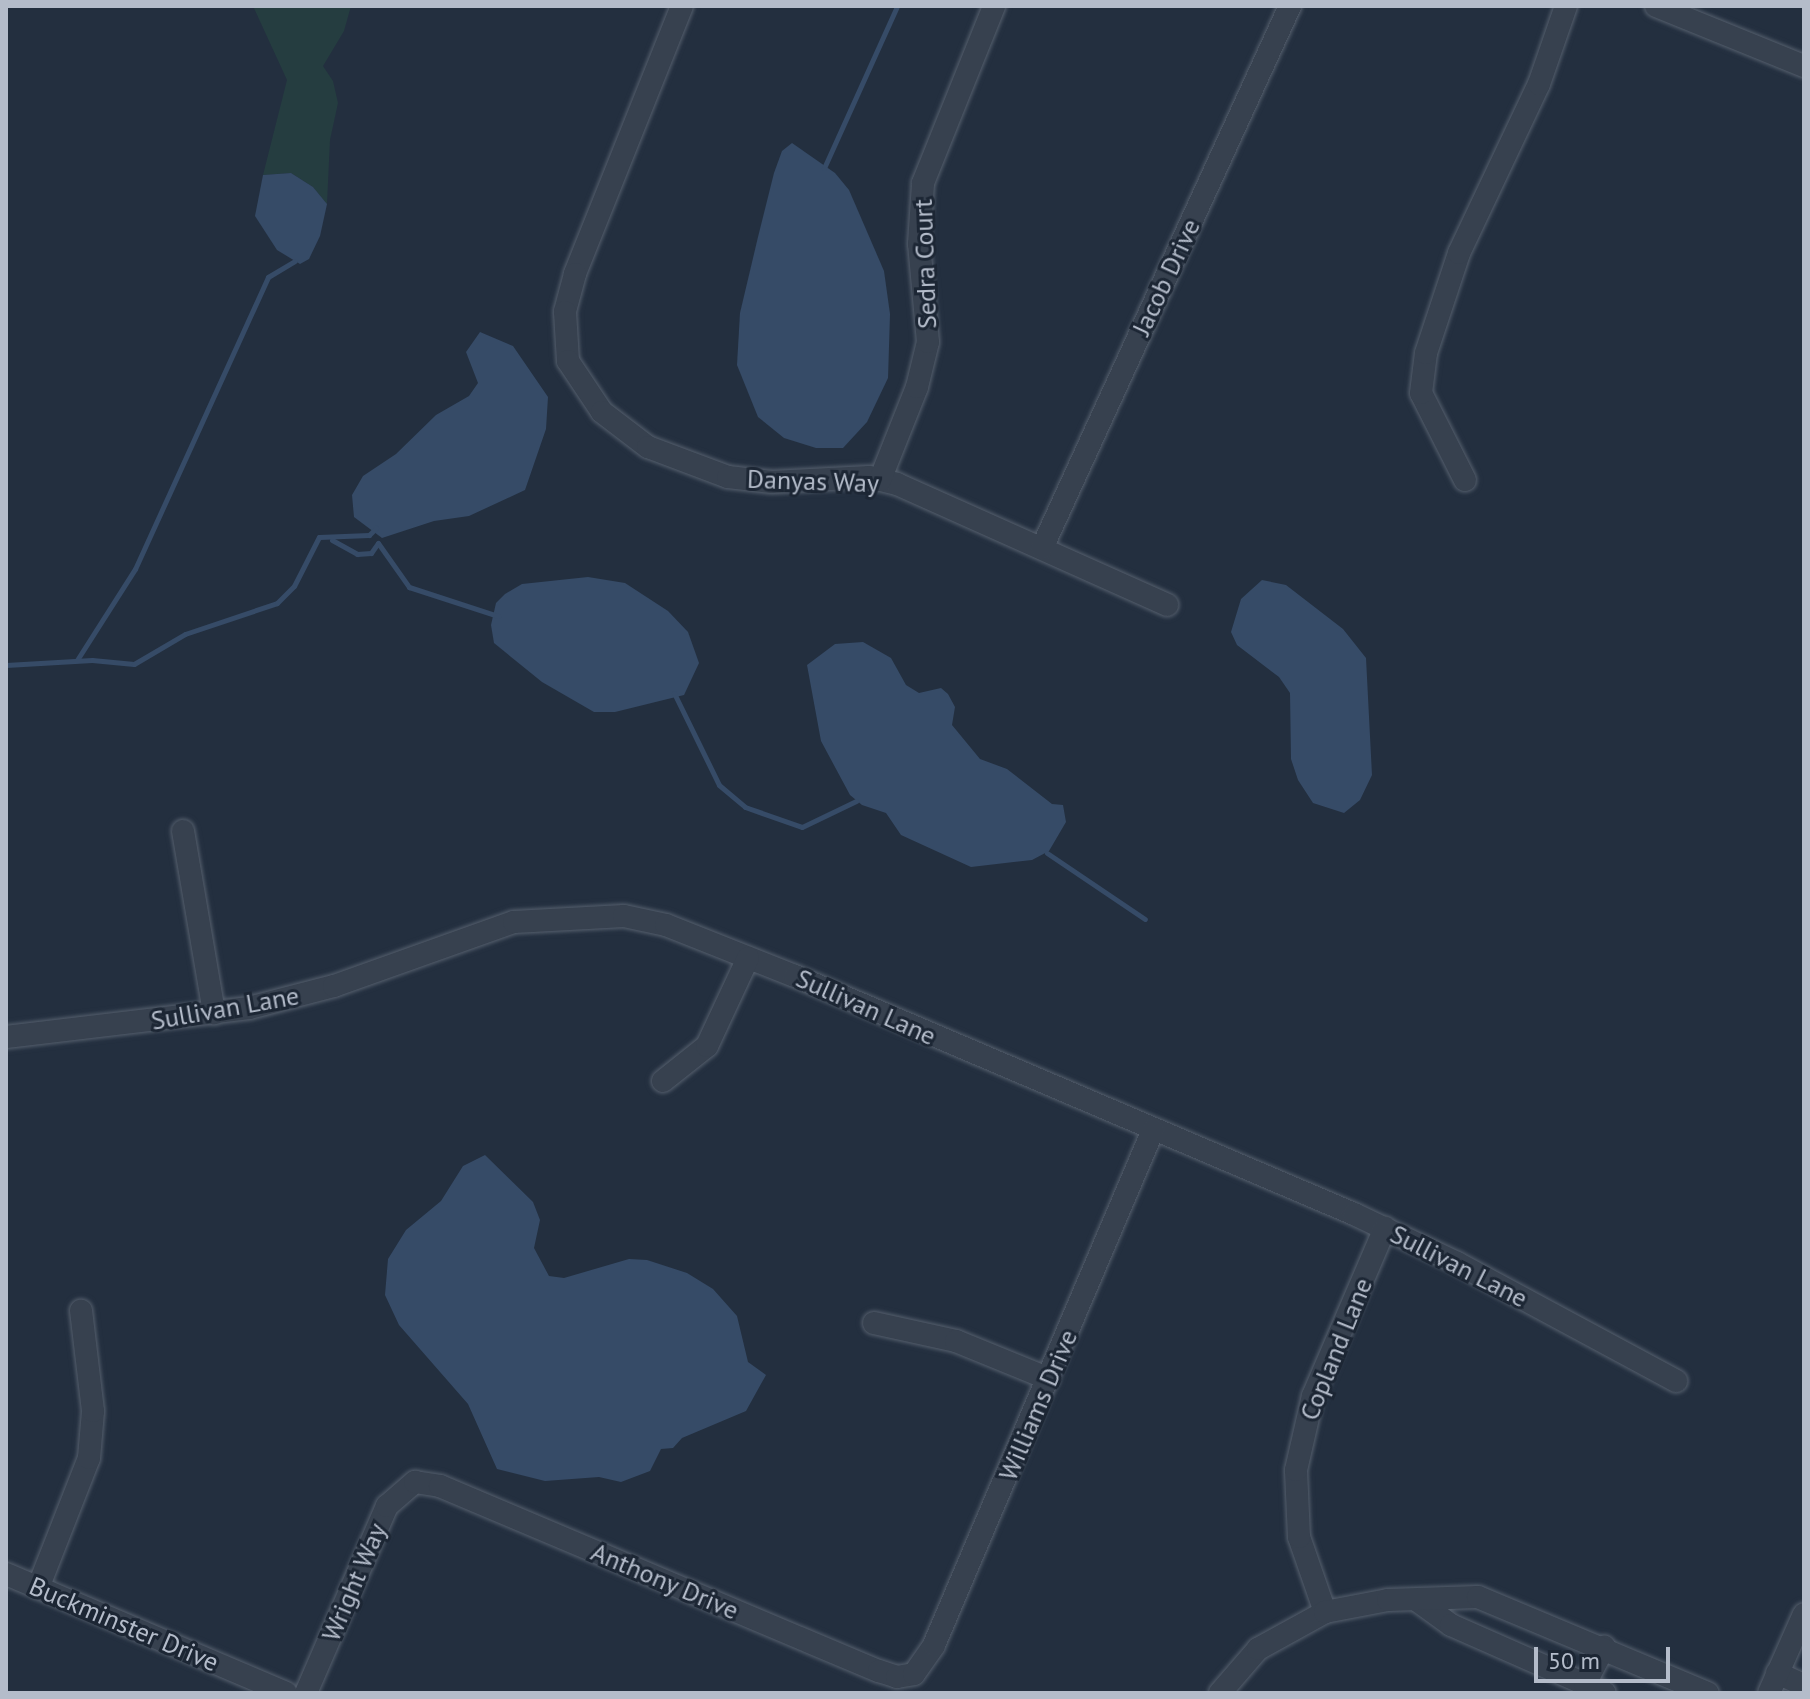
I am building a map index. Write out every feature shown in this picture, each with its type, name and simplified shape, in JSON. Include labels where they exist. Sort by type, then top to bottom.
[{"type":"street","name":"Danyas Way","points":[[682,6],[575,274],[565,312],[568,361],[602,412],[624,431],[695,467],[750,481],[831,476],[880,480],[1167,605]]},
{"type":"street","name":"Sedra Court","points":[[880,480],[917,387],[928,342],[919,244],[923,183],[994,6]]},
{"type":"street","name":"Jacob Drive","points":[[1042,548],[1290,6]]},
{"type":"street","points":[[1465,480],[1421,393],[1426,353],[1459,253],[1539,84],[1566,6]]},
{"type":"street","points":[[1656,6],[1804,66]]},
{"type":"street","points":[[183,831],[214,1013]]},
{"type":"street","name":"Sullivan Lane","points":[[6,1037],[214,1013],[334,986],[483,931],[540,918],[624,916],[666,925],[748,958],[1385,1228],[1676,1381]]},
{"type":"street","points":[[663,1081],[707,1046],[748,958]]},
{"type":"street","name":"Williams Drive","points":[[914,1674],[926,1662],[1153,1130]]},
{"type":"street","name":"Copland Lane","points":[[1325,1612],[1299,1537],[1296,1470],[1313,1396],[1385,1228]]},
{"type":"street","points":[[38,1588],[89,1458],[93,1411],[81,1311]]},
{"type":"street","points":[[874,1323],[956,1341],[1049,1379]]},
{"type":"street","name":"Anthony Drive","points":[[415,1482],[440,1486],[879,1671],[897,1677],[914,1674]]},
{"type":"street","name":"Wright Way","points":[[306,1693],[387,1506],[415,1482]]},
{"type":"street","name":"Buckminster Drive","points":[[6,1574],[286,1693]]},
{"type":"street","points":[[1220,1693],[1258,1649],[1325,1612],[1356,1604],[1478,1597],[1708,1693]]},
{"type":"street","points":[[1418,1601],[1451,1625],[1595,1689],[1604,1647]]},
{"type":"street","points":[[1804,1614],[1773,1683],[1804,1685]]},
{"type":"green space","points":[[253,6],[351,6],[344,31],[323,66],[333,81],[338,103],[330,140],[327,204],[313,187],[291,173],[263,175],[287,80]]},
{"type":"water","points":[[792,143],[835,173],[849,190],[884,271],[890,314],[888,378],[867,422],[843,448],[816,448],[784,438],[758,417],[737,365],[740,313],[758,237],[774,173],[782,151]]},
{"type":"water","points":[[291,173],[313,187],[327,204],[320,236],[309,259],[300,264],[277,250],[255,216],[263,175]]},
{"type":"water","points":[[480,332],[513,346],[548,397],[546,429],[525,490],[469,516],[434,521],[382,538],[354,517],[352,495],[363,476],[396,454],[436,415],[469,396],[478,383],[466,352]]},
{"type":"water","points":[[588,577],[625,583],[668,611],[688,632],[699,663],[684,695],[615,712],[594,712],[542,682],[494,643],[491,625],[496,603],[505,594],[522,584]]},
{"type":"water","points":[[1262,580],[1286,585],[1343,629],[1366,658],[1372,775],[1360,800],[1344,813],[1313,803],[1298,780],[1291,759],[1290,693],[1279,677],[1237,645],[1231,632],[1241,599]]},
{"type":"water","points":[[863,642],[891,658],[906,685],[919,693],[941,688],[948,694],[955,707],[952,725],[980,759],[1007,769],[1052,804],[1063,805],[1066,822],[1049,851],[1032,860],[971,867],[901,835],[886,813],[862,805],[850,795],[821,741],[807,665],[835,644]]},
{"type":"water","points":[[485,1155],[533,1202],[540,1220],[534,1248],[549,1276],[564,1278],[629,1259],[647,1260],[687,1273],[713,1289],[737,1316],[748,1362],[766,1375],[746,1411],[682,1438],[673,1448],[661,1449],[650,1471],[621,1482],[599,1477],[545,1481],[497,1469],[468,1404],[399,1325],[385,1295],[388,1259],[406,1230],[441,1201],[463,1166]]},
{"type":"waterway","points":[[824,168],[897,6]]},
{"type":"waterway","points":[[77,660],[135,569],[268,277],[295,261]]},
{"type":"waterway","points":[[6,665],[92,660],[134,664],[185,634],[277,603],[294,586],[319,537],[369,535],[376,528]]},
{"type":"waterway","points":[[332,540],[357,554],[371,553],[378,543],[409,587],[498,616]]},
{"type":"waterway","points":[[674,693],[719,785],[745,807],[802,827],[856,801]]},
{"type":"waterway","points":[[1047,853],[1145,919]]}]
